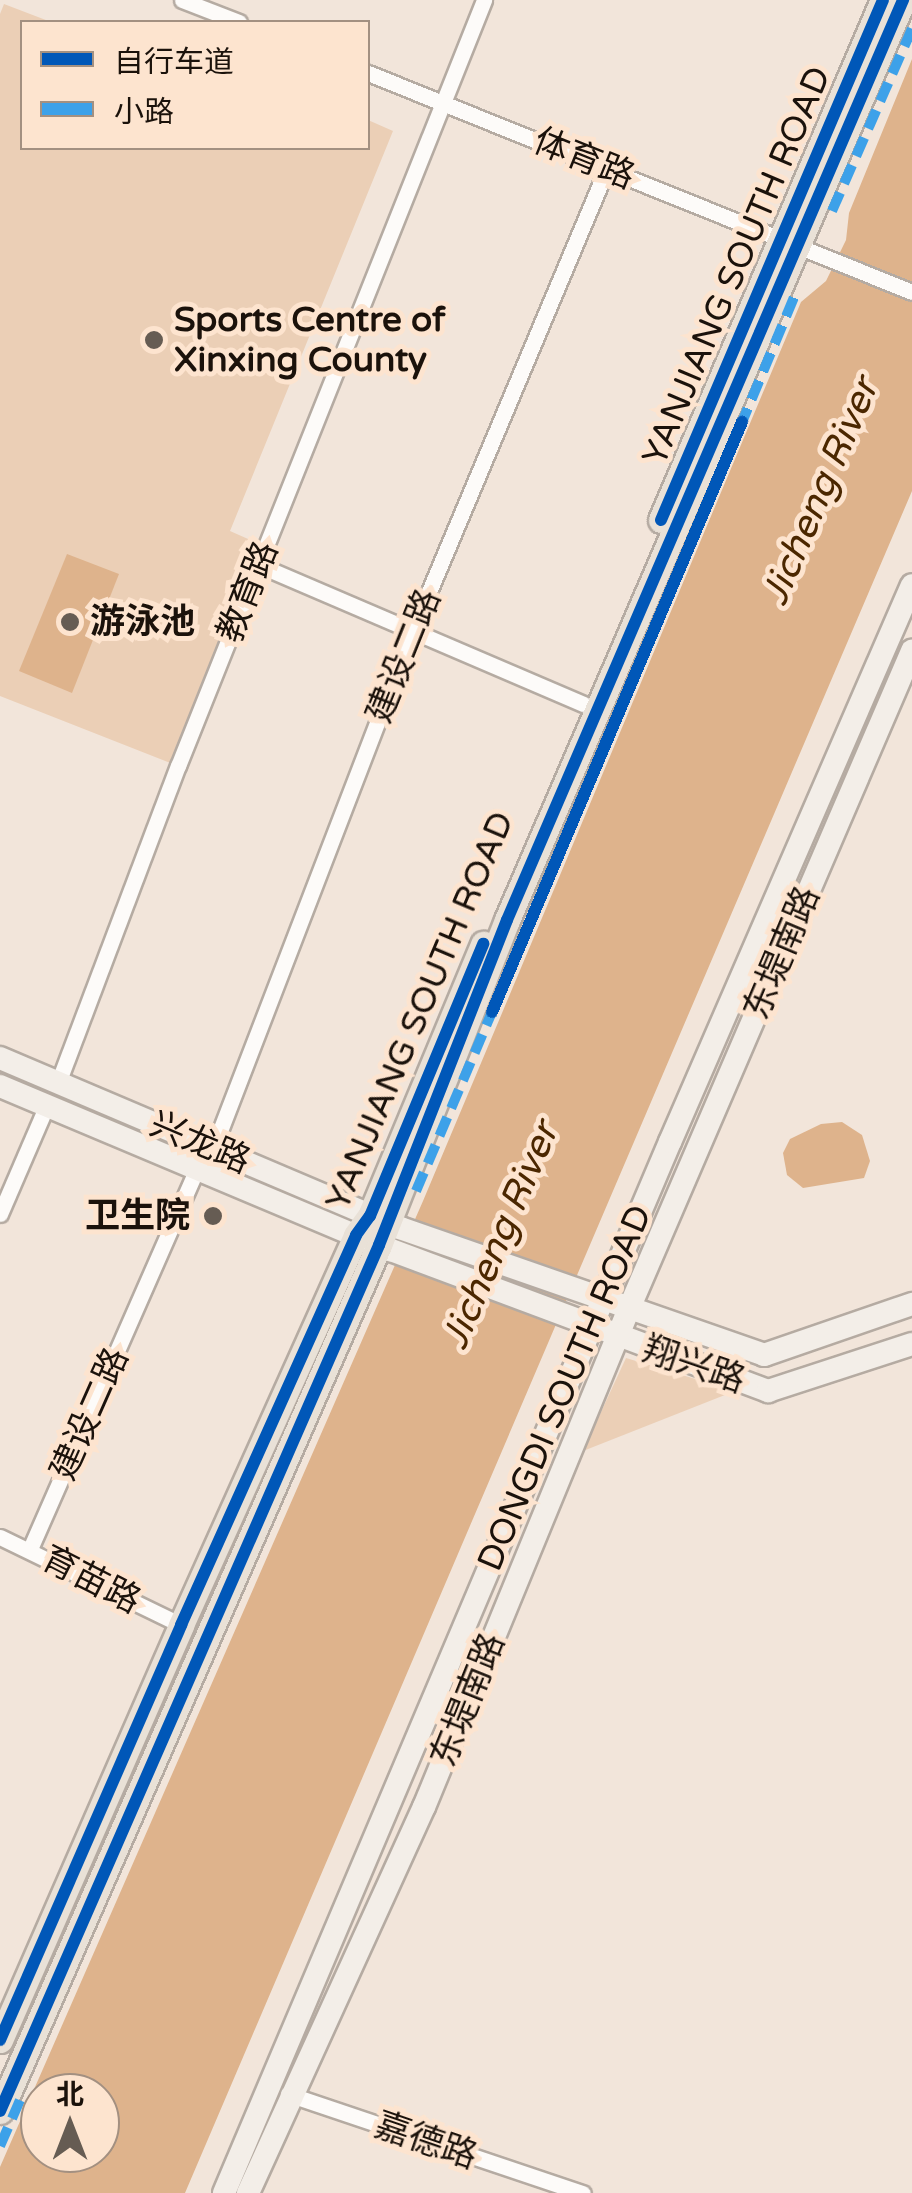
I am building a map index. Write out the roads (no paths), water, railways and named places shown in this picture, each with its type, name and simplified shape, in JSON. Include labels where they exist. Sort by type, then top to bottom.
[{"type":"main road","name":"YANJIANG SOUTH ROAD","points":[[0,2112],[381,1233],[790,243],[883,0]]},
{"type":"main road","name":"YANJIANG SOUTH ROAD","points":[[0,2040],[181,1625],[381,1233],[582,704],[902,0]]},
{"type":"main road","name":"DONGDI SOUTH ROAD","points":[[224,2193],[280,2092],[590,1328],[912,585]]},
{"type":"main road","name":"东堤南路","points":[[248,2193],[280,2092],[424,1807],[628,1311],[912,651]]},
{"type":"main road","name":"兴龙路","points":[[0,1058],[213,1149],[381,1233]]},
{"type":"main road","name":"兴龙路","points":[[0,1086],[197,1168],[381,1233]]},
{"type":"main road","name":"翔兴路","points":[[381,1233],[764,1355],[912,1304]]},
{"type":"main road","name":"翔兴路","points":[[381,1233],[590,1328],[768,1391],[912,1344]]},
{"type":"street","points":[[182,0],[234,20]]},
{"type":"street","name":"教育路","points":[[58,1083],[484,0]]},
{"type":"street","name":"体育路","points":[[370,74],[912,292]]},
{"type":"street","name":"建设二路","points":[[213,1149],[412,632],[606,168]]},
{"type":"street","points":[[259,565],[582,704]]},
{"type":"street","points":[[0,1214],[47,1105]]},
{"type":"street","name":"建设二路","points":[[30,1550],[197,1168]]},
{"type":"street","name":"育苗路","points":[[0,1536],[181,1625]]},
{"type":"street","name":"嘉德路","points":[[280,2092],[582,2193]]},
{"type":"water","name":"Jicheng River","points":[[912,59],[912,491],[185,2193],[0,2193],[0,2167],[20,2121],[20,2173],[120,2173],[120,2073],[41,2073],[423,1201],[801,302],[826,281],[846,240],[849,213]]},
{"type":"water","name":"游泳池","points":[[67,554],[119,574],[72,693],[19,671]]},
{"type":"water","points":[[842,1122],[862,1135],[870,1161],[864,1178],[803,1188],[787,1175],[783,1153],[790,1139],[821,1124]]},
{"type":"place","name":"Sports Centre of Xinxing County","points":[[154,340]]},
{"type":"place","name":"游泳池","points":[[70,622]]},
{"type":"place","name":"卫生院","points":[[213,1216]]}]
